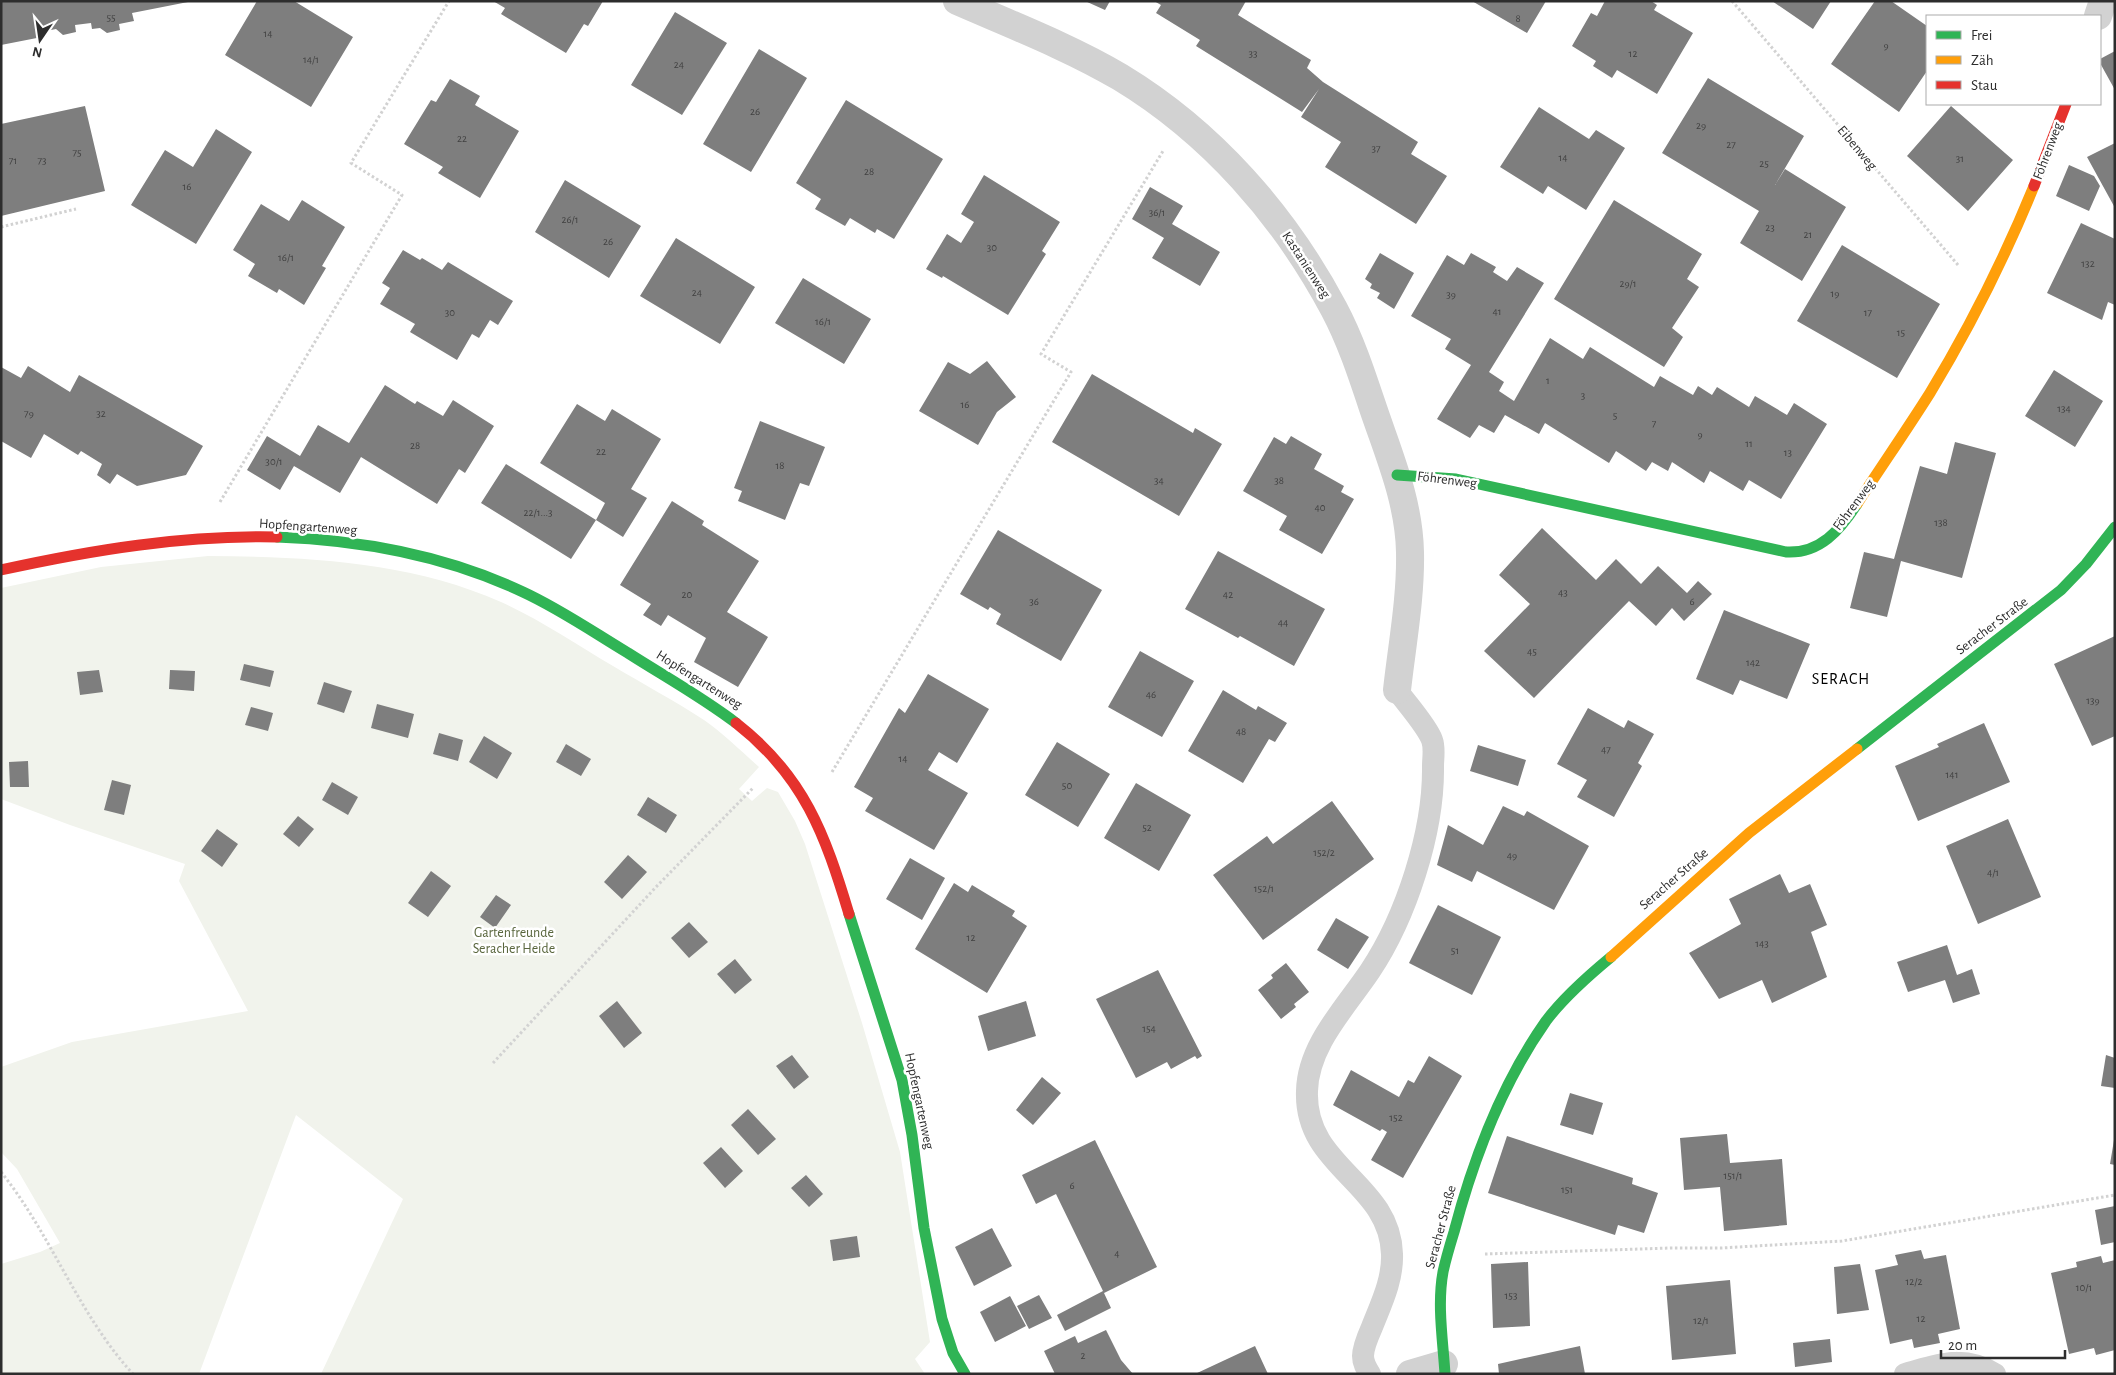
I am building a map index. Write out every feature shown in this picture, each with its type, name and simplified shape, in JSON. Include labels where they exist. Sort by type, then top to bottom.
[{"type":"street","name":"Kastanienweg","points":[[957,1],[1084,58],[1135,87],[1182,121],[1231,164],[1297,248],[1334,310],[1349,342],[1397,475],[1405,505],[1410,551],[1410,572],[1396,690]]},
{"type":"street","points":[[2098,15],[2103,1]]},
{"type":"street","name":"Föhrenweg","points":[[1397,475],[1456,479],[1768,550],[1784,552],[1807,551],[1816,547],[1834,532],[1872,482],[1931,390],[1984,293],[2033,189],[2066,105]]},
{"type":"street","name":"Seracher Straße","points":[[1444,1369],[1441,1293],[1447,1253],[1470,1176],[1498,1109],[1530,1046],[1547,1020],[1563,1002],[1640,929],[1749,833],[2062,590],[2086,564],[2115,527]]},
{"type":"street","name":"Hopfengartenweg","points":[[1,570],[128,545],[200,538],[292,539],[353,544],[424,556],[483,575],[534,598],[710,703],[744,728],[790,776],[809,806],[826,841],[878,1007],[898,1063],[910,1124],[922,1215],[942,1322],[950,1348],[965,1374]]},
{"type":"street","points":[[1410,1374],[1444,1369]]},
{"type":"lane","points":[[1370,1374],[1364,1364],[1364,1351],[1389,1281],[1392,1254],[1390,1241],[1387,1229],[1374,1203],[1332,1160],[1314,1132],[1309,1117],[1307,1089],[1309,1075],[1319,1048],[1370,972],[1386,944],[1408,894],[1420,856],[1432,794],[1433,746],[1428,733],[1396,690]]},
{"type":"lane","points":[[1905,1374],[1946,1363],[1963,1362],[1980,1366],[1995,1374]]},
{"type":"path","points":[[200,538],[291,380],[402,195],[351,163],[449,1]]},
{"type":"path","name":"Eibenweg","points":[[1732,1],[1931,235],[1984,293]]},
{"type":"path","points":[[809,806],[853,737],[1071,372],[1041,354],[1182,121]]},
{"type":"path","points":[[1,227],[76,209]]},
{"type":"path","points":[[493,1063],[656,887],[746,794],[779,764]]},
{"type":"path","points":[[1,1172],[32,1218],[98,1328],[133,1374]]},
{"type":"path","points":[[1447,1253],[1494,1254],[1721,1248],[1842,1241],[2115,1195]]},
{"type":"green space","name":"Gartenfreunde Seracher Heide","points":[[208,556],[320,560],[357,564],[394,570],[466,588],[529,616],[682,706],[718,731],[759,767],[739,789],[752,801],[767,788],[778,792],[795,821],[805,844],[862,1023],[900,1152],[930,1342],[915,1359],[925,1374],[321,1374],[403,1199],[296,1115],[199,1374],[1,1374],[1,1264],[40,1252],[60,1243],[17,1169],[1,1152],[1,1067],[72,1042],[248,1011],[179,881],[185,864],[70,825],[1,799],[1,588],[101,567]]},
{"type":"building","points":[[1,1],[188,2],[132,13],[134,21],[119,24],[120,30],[107,33],[100,28],[92,29],[91,23],[75,25],[76,32],[63,35],[56,29],[46,31],[47,36],[1,45]]},
{"type":"building","points":[[257,1],[294,1],[353,37],[311,107],[225,55]]},
{"type":"building","points":[[493,1],[603,1],[588,26],[584,24],[566,53],[501,14],[505,8]]},
{"type":"building","points":[[1085,1],[1110,1],[1105,10]]},
{"type":"building","points":[[1154,1],[1246,1],[1238,15],[1311,60],[1307,68],[1323,82],[1418,142],[1411,154],[1447,176],[1416,224],[1325,167],[1341,142],[1301,117],[1319,89],[1302,112],[1196,46],[1200,40],[1156,13],[1161,5]]},
{"type":"building","points":[[1472,1],[1546,1],[1527,33]]},
{"type":"building","points":[[1605,1],[1651,1],[1657,5],[1654,10],[1693,33],[1657,94],[1617,70],[1612,78],[1593,66],[1596,61],[1572,46],[1591,13],[1597,16]]},
{"type":"building","points":[[1772,1],[1831,1],[1813,29]]},
{"type":"building","points":[[1875,1],[1891,1],[1926,25],[1926,72],[1899,112],[1831,64]]},
{"type":"building","points":[[675,12],[727,43],[682,115],[631,85]]},
{"type":"building","points":[[759,49],[807,78],[751,172],[703,144]]},
{"type":"building","points":[[2115,51],[2115,90],[2101,65],[2101,58]]},
{"type":"building","points":[[1708,78],[1804,136],[1775,185],[1785,169],[1846,207],[1802,281],[1740,243],[1759,211],[1662,153]]},
{"type":"building","points":[[450,79],[480,96],[475,105],[519,131],[480,198],[438,173],[443,167],[404,144],[431,100],[436,102]]},
{"type":"building","points":[[846,100],[943,159],[894,239],[877,229],[875,233],[850,218],[845,226],[815,209],[821,199],[796,183]]},
{"type":"building","points":[[85,106],[105,191],[1,216],[1,124]]},
{"type":"building","points":[[1951,106],[2013,160],[1968,211],[1907,156]]},
{"type":"building","points":[[1539,107],[1589,139],[1596,130],[1625,148],[1586,210],[1548,186],[1543,194],[1500,167]]},
{"type":"building","points":[[216,129],[252,152],[196,244],[131,205],[165,150],[193,167]]},
{"type":"building","points":[[2115,143],[2115,208],[2087,157]]},
{"type":"building","points":[[2069,165],[2094,176],[2100,186],[2089,211],[2056,196]]},
{"type":"building","points":[[984,175],[1060,222],[1042,251],[1046,254],[1008,315],[943,276],[942,278],[926,269],[947,234],[961,243],[974,222],[961,214]]},
{"type":"building","points":[[565,180],[641,226],[609,278],[535,232]]},
{"type":"building","points":[[1150,187],[1183,206],[1172,224],[1220,252],[1200,286],[1152,258],[1164,238],[1132,219]]},
{"type":"building","points":[[302,200],[345,227],[322,266],[326,268],[304,305],[279,289],[277,293],[248,276],[255,264],[233,250],[261,204],[289,221]]},
{"type":"building","points":[[1614,200],[1702,254],[1687,279],[1699,287],[1672,328],[1683,337],[1664,367],[1554,299]]},
{"type":"building","points":[[2081,223],[2115,239],[2115,305],[2108,302],[2102,320],[2047,293]]},
{"type":"building","points":[[676,238],[755,287],[720,344],[640,296]]},
{"type":"building","points":[[1842,245],[1940,304],[1897,378],[1797,321]]},
{"type":"building","points":[[403,250],[420,260],[422,258],[442,270],[448,262],[513,301],[498,325],[490,320],[479,338],[472,334],[457,360],[410,332],[415,324],[380,304],[390,288],[382,283]]},
{"type":"building","points":[[1380,253],[1414,273],[1394,309],[1377,298],[1380,293],[1370,288],[1372,284],[1365,279]]},
{"type":"building","points":[[1471,253],[1496,267],[1493,272],[1507,281],[1517,267],[1544,283],[1489,372],[1504,382],[1499,391],[1514,401],[1550,338],[1583,359],[1590,347],[1654,387],[1660,376],[1693,395],[1698,386],[1712,395],[1717,387],[1749,407],[1755,396],[1787,415],[1794,403],[1827,424],[1781,499],[1749,480],[1743,491],[1710,471],[1704,483],[1672,462],[1668,471],[1652,462],[1646,471],[1616,451],[1609,463],[1545,423],[1539,434],[1505,415],[1494,433],[1479,425],[1470,438],[1437,419],[1471,365],[1445,349],[1451,339],[1411,316],[1447,255],[1464,265]]},
{"type":"building","points":[[803,278],[871,319],[844,364],[775,323]]},
{"type":"building","points":[[987,361],[1016,397],[997,412],[978,445],[919,411],[948,362],[970,374]]},
{"type":"building","points":[[28,366],[70,392],[79,375],[203,446],[186,475],[137,486],[117,474],[110,484],[97,475],[102,464],[81,451],[78,455],[44,434],[31,458],[1,441],[1,367],[21,378]]},
{"type":"building","points":[[2054,370],[2103,401],[2075,447],[2025,416]]},
{"type":"building","points":[[1092,374],[1193,433],[1195,428],[1222,444],[1179,516],[1052,442]]},
{"type":"building","points":[[385,385],[415,404],[417,401],[443,416],[453,400],[494,426],[465,473],[459,469],[437,504],[361,457],[340,493],[294,466],[280,490],[247,470],[267,436],[300,456],[318,425],[349,443]]},
{"type":"building","points":[[577,404],[605,421],[612,409],[661,439],[631,489],[647,498],[623,537],[596,520],[605,503],[540,463]]},
{"type":"building","points":[[760,421],[825,447],[809,486],[800,483],[785,520],[738,501],[742,491],[734,488]]},
{"type":"building","points":[[1291,436],[1322,454],[1314,469],[1344,486],[1341,492],[1354,499],[1322,554],[1279,530],[1287,516],[1243,491],[1274,437],[1286,444]]},
{"type":"building","points":[[1955,442],[1996,453],[1962,578],[1901,561],[1887,617],[1850,608],[1864,552],[1894,559],[1920,466],[1947,474]]},
{"type":"building","points":[[506,464],[596,520],[571,559],[481,503]]},
{"type":"building","points":[[672,501],[704,521],[702,525],[759,561],[727,612],[768,637],[738,687],[694,662],[706,638],[668,615],[661,626],[643,615],[651,604],[620,585]]},
{"type":"building","points":[[1542,528],[1596,580],[1616,559],[1641,584],[1658,566],[1687,593],[1698,581],[1712,594],[1684,621],[1672,608],[1656,626],[1629,601],[1534,698],[1484,651],[1530,604],[1499,575]]},
{"type":"building","points":[[998,530],[1102,590],[1061,661],[996,624],[1001,614],[990,607],[988,610],[960,594]]},
{"type":"building","points":[[1218,551],[1325,609],[1294,666],[1240,636],[1238,638],[1185,609]]},
{"type":"building","points":[[1724,610],[1810,644],[1787,699],[1740,680],[1733,695],[1696,679]]},
{"type":"building","points":[[2115,636],[2115,736],[2092,746],[2054,664]]},
{"type":"building","points":[[1140,651],[1194,681],[1162,737],[1108,707]]},
{"type":"building","points":[[244,664],[274,671],[270,687],[240,680]]},
{"type":"building","points":[[99,670],[103,692],[80,695],[77,672]]},
{"type":"building","points":[[170,670],[195,671],[194,691],[169,689]]},
{"type":"building","points":[[928,674],[989,709],[957,763],[939,752],[928,770],[968,793],[934,850],[865,811],[873,798],[854,787],[899,708],[905,713]]},
{"type":"building","points":[[324,682],[352,691],[344,713],[317,704]]},
{"type":"building","points":[[1223,690],[1256,710],[1258,706],[1287,723],[1275,742],[1269,739],[1243,783],[1188,751]]},
{"type":"building","points":[[377,704],[414,714],[408,738],[371,728]]},
{"type":"building","points":[[251,707],[273,713],[268,731],[245,725]]},
{"type":"building","points":[[1588,708],[1624,728],[1628,720],[1654,734],[1638,763],[1642,766],[1614,817],[1577,797],[1587,780],[1557,764]]},
{"type":"building","points":[[1984,723],[2010,782],[1918,821],[1895,766],[1939,747],[1937,744]]},
{"type":"building","points":[[439,733],[463,740],[458,761],[433,754]]},
{"type":"building","points":[[484,736],[512,753],[497,779],[469,762]]},
{"type":"building","points":[[1057,742],[1110,774],[1078,827],[1025,795]]},
{"type":"building","points":[[566,744],[591,759],[581,776],[556,762]]},
{"type":"building","points":[[1478,745],[1526,760],[1518,786],[1470,771]]},
{"type":"building","points":[[28,761],[29,787],[10,787],[9,762]]},
{"type":"building","points":[[112,780],[131,785],[124,815],[104,810]]},
{"type":"building","points":[[332,782],[358,797],[348,815],[322,800]]},
{"type":"building","points":[[1136,783],[1191,815],[1159,871],[1104,838]]},
{"type":"building","points":[[648,797],[677,815],[666,833],[637,815]]},
{"type":"building","points":[[1332,801],[1374,859],[1263,940],[1213,875],[1267,836],[1273,844]]},
{"type":"building","points":[[1503,806],[1524,816],[1527,811],[1589,846],[1554,910],[1477,871],[1472,882],[1437,865],[1448,825],[1483,845]]},
{"type":"building","points":[[298,816],[314,829],[299,847],[283,834]]},
{"type":"building","points":[[2008,819],[2041,897],[1978,924],[1946,846]]},
{"type":"building","points":[[217,829],[238,844],[222,867],[201,851]]},
{"type":"building","points":[[628,855],[647,872],[622,899],[604,882]]},
{"type":"building","points":[[910,858],[945,878],[922,920],[886,899]]},
{"type":"building","points":[[431,871],[451,886],[428,917],[408,903]]},
{"type":"building","points":[[1780,874],[1789,893],[1810,884],[1827,925],[1811,932],[1827,977],[1772,1003],[1762,980],[1719,999],[1689,953],[1741,924],[1729,899]]},
{"type":"building","points":[[954,883],[968,892],[972,885],[1015,911],[1012,916],[1027,926],[987,993],[915,949]]},
{"type":"building","points":[[496,895],[511,905],[495,928],[480,917]]},
{"type":"building","points":[[1438,905],[1501,937],[1472,995],[1409,963]]},
{"type":"building","points":[[1336,918],[1369,937],[1348,969],[1317,950]]},
{"type":"building","points":[[689,922],[708,942],[689,958],[671,938]]},
{"type":"building","points":[[1947,945],[1957,975],[1972,969],[1980,994],[1953,1003],[1945,980],[1908,992],[1897,962]]},
{"type":"building","points":[[735,959],[752,980],[735,994],[717,974]]},
{"type":"building","points":[[1286,963],[1309,992],[1294,1004],[1296,1007],[1281,1019],[1258,990],[1273,978],[1271,975]]},
{"type":"building","points":[[1158,970],[1202,1056],[1197,1059],[1195,1056],[1171,1069],[1167,1062],[1136,1078],[1096,999]]},
{"type":"building","points":[[617,1001],[642,1033],[624,1048],[599,1016]]},
{"type":"building","points":[[1026,1001],[1036,1036],[988,1051],[978,1016]]},
{"type":"building","points":[[792,1055],[809,1077],[794,1089],[776,1066]]},
{"type":"building","points":[[2106,1055],[2115,1058],[2115,1088],[2101,1086]]},
{"type":"building","points":[[1429,1056],[1462,1076],[1403,1178],[1371,1160],[1387,1132],[1382,1129],[1380,1131],[1333,1105],[1351,1070],[1399,1097],[1408,1080],[1414,1083]]},
{"type":"building","points":[[1042,1077],[1061,1093],[1033,1125],[1016,1110]]},
{"type":"building","points":[[1570,1093],[1603,1103],[1593,1135],[1560,1125]]},
{"type":"building","points":[[748,1109],[776,1139],[758,1155],[731,1125]]},
{"type":"building","points":[[1727,1134],[1730,1163],[1782,1159],[1787,1225],[1724,1231],[1720,1187],[1684,1190],[1680,1138]]},
{"type":"building","points":[[1507,1136],[1633,1178],[1632,1184],[1658,1193],[1644,1233],[1618,1225],[1615,1235],[1488,1193]]},
{"type":"building","points":[[1095,1140],[1157,1267],[1104,1293],[1111,1308],[1065,1331],[1057,1315],[1103,1291],[1056,1194],[1036,1204],[1022,1175]]},
{"type":"building","points":[[2115,1140],[2115,1165],[2110,1164]]},
{"type":"building","points":[[721,1147],[743,1171],[725,1188],[703,1163]]},
{"type":"building","points":[[806,1175],[823,1194],[809,1207],[791,1188]]},
{"type":"building","points":[[2115,1206],[2115,1242],[2101,1245],[2095,1210]]},
{"type":"building","points":[[992,1228],[1012,1266],[974,1286],[955,1247]]},
{"type":"building","points":[[857,1236],[860,1257],[833,1261],[830,1240]]},
{"type":"building","points":[[1921,1250],[1924,1259],[1946,1255],[1960,1329],[1938,1334],[1940,1343],[1914,1348],[1912,1339],[1890,1344],[1875,1270],[1898,1265],[1895,1255]]},
{"type":"building","points":[[2101,1256],[2103,1263],[2115,1260],[2115,1350],[2096,1355],[2094,1348],[2069,1354],[2051,1273],[2077,1267],[2076,1262]]},
{"type":"building","points":[[1528,1262],[1530,1326],[1493,1328],[1491,1264]]},
{"type":"building","points":[[1860,1264],[1869,1310],[1837,1314],[1834,1267]]},
{"type":"building","points":[[1730,1280],[1736,1354],[1672,1360],[1666,1286]]},
{"type":"building","points":[[1039,1295],[1052,1318],[1029,1329],[1017,1306]]},
{"type":"building","points":[[1010,1296],[1026,1326],[995,1342],[980,1312]]},
{"type":"building","points":[[1106,1330],[1121,1360],[1133,1374],[1055,1374],[1044,1351],[1075,1336],[1078,1343]]},
{"type":"building","points":[[1830,1339],[1832,1362],[1795,1367],[1793,1343]]},
{"type":"building","points":[[1255,1346],[1268,1374],[1195,1374]]},
{"type":"building","points":[[1580,1346],[1585,1374],[1499,1374],[1498,1364]]},
{"type":"traffic: fast","points":[[1397,475],[1456,479],[1786,552],[1798,552],[1819,545],[1844,523],[1857,504]]},
{"type":"traffic: fast","points":[[1857,749],[2061,590],[2086,564],[2115,527]]},
{"type":"traffic: fast","points":[[277,537],[372,546],[434,560],[494,579],[563,613],[696,695],[736,723]]},
{"type":"traffic: fast","points":[[849,914],[902,1080],[912,1135],[924,1228],[942,1319],[953,1353],[965,1374]]},
{"type":"traffic: fast","points":[[1445,1374],[1440,1310],[1443,1272],[1470,1177],[1491,1122],[1516,1070],[1546,1021],[1577,987],[1611,957]]},
{"type":"traffic: slow","points":[[1857,504],[1930,393],[1959,343],[1999,265],[2034,186]]},
{"type":"traffic: slow","points":[[1611,957],[1749,833],[1857,749]]},
{"type":"traffic: jam","points":[[2034,186],[2066,105]]},
{"type":"traffic: jam","points":[[1,570],[69,556],[138,545],[207,538],[277,537]]},
{"type":"traffic: jam","points":[[736,723],[779,764],[809,808],[831,858],[849,914]]},
{"type":"district","name":"SERACH","points":[[1841,679]]}]
